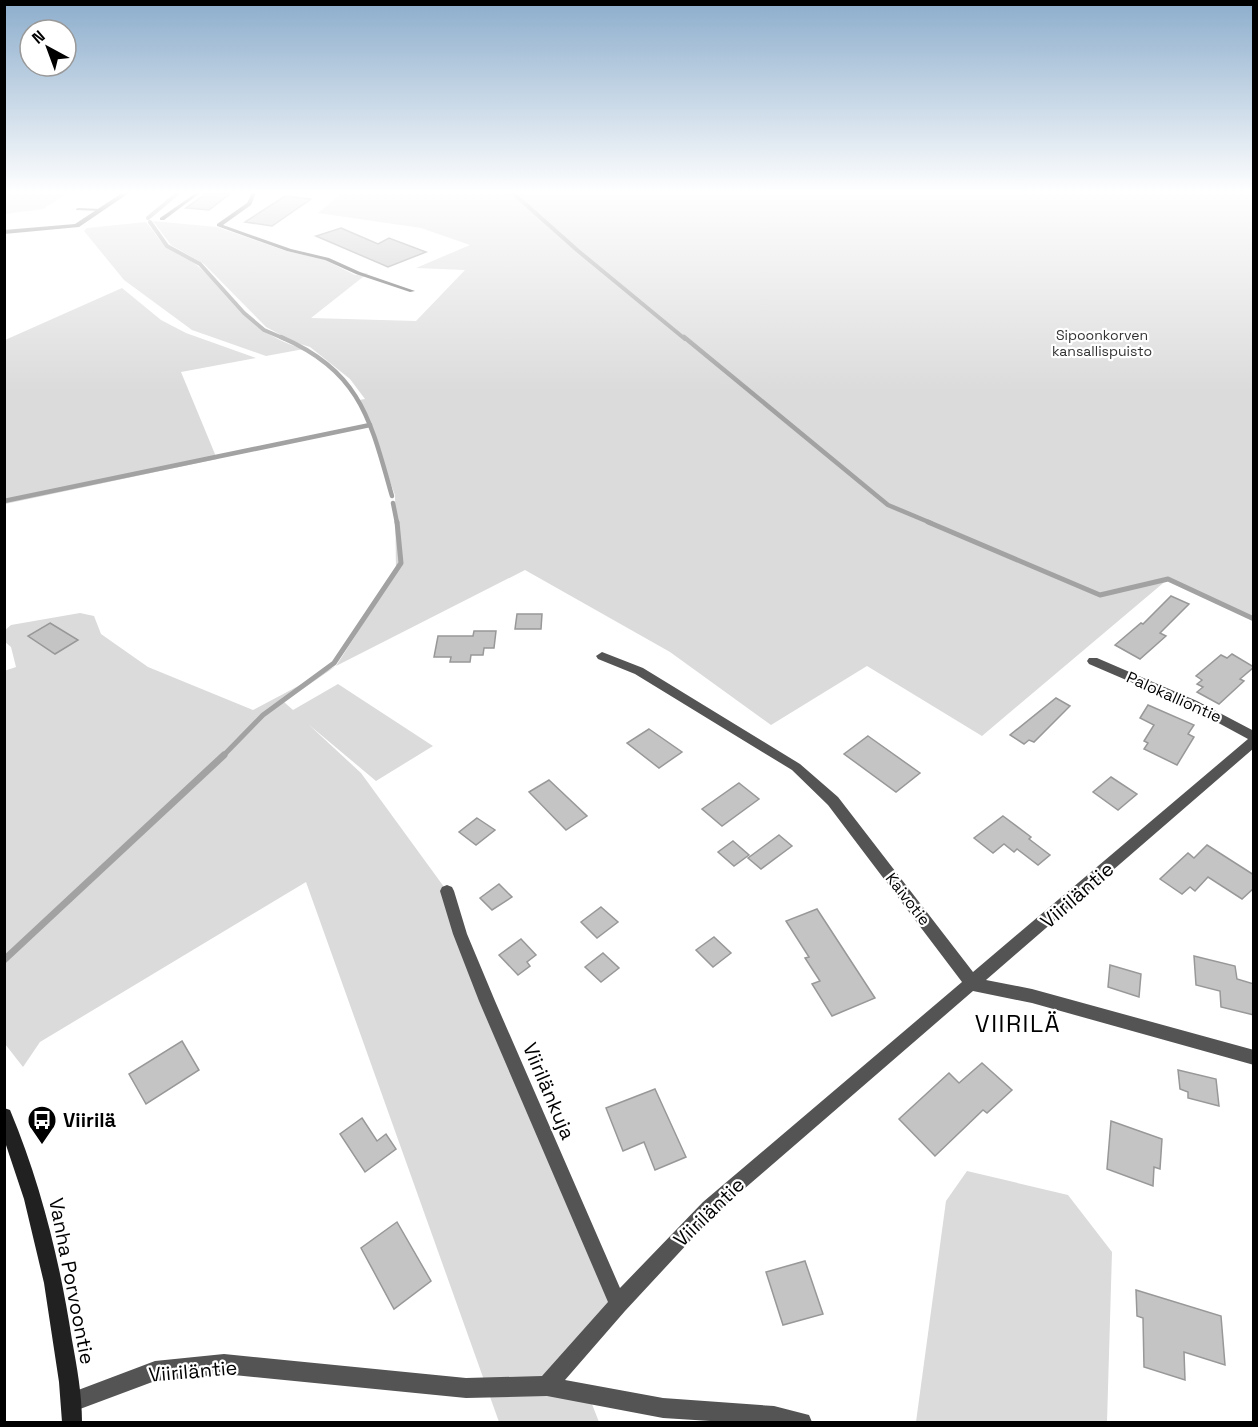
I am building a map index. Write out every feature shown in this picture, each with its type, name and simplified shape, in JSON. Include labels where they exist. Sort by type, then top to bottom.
[{"type":"street","name":"Kaivotie","points":[[602,656],[639,671],[796,767],[832,801],[973,984]]},
{"type":"street","name":"Palokalliontie","points":[[1093,661],[1193,704],[1254,739]]},
{"type":"street","name":"Viiriläntie","points":[[72,1412],[155,1371],[224,1364],[466,1388],[547,1386],[618,1304],[709,1208],[973,984],[1254,739]]},
{"type":"street","name":"Viirilänkuja","points":[[447,891],[460,934],[487,1000],[618,1304]]},
{"type":"street","points":[[973,984],[1032,996],[1254,1058]]},
{"type":"street","name":"Vanha Porvoontie","points":[[4,1116],[21,1157],[44,1237],[72,1412]]},
{"type":"street","points":[[547,1386],[663,1408],[774,1416],[802,1422]]},
{"type":"lane","points":[[328,260],[358,273],[412,291]]},
{"type":"green space","points":[[107,260],[188,260],[213,280],[257,325],[285,342],[304,349],[266,356],[192,330],[124,280]]},
{"type":"green space","name":"Sipoonkorven kansallispuisto","points":[[196,260],[324,260],[355,275],[368,273],[311,318],[416,321],[465,270],[416,268],[436,260],[1253,260],[1253,619],[1168,579],[982,736],[867,666],[771,725],[670,652],[525,570],[336,666],[396,572],[395,495],[359,400],[365,399],[350,379],[310,347],[294,342],[266,327],[204,264]]},
{"type":"green space","points":[[122,288],[161,320],[186,333],[256,358],[181,372],[217,459],[5,504],[5,340]]},
{"type":"green space","points":[[80,613],[94,616],[101,634],[148,667],[253,710],[336,666],[284,702],[293,710],[338,684],[433,746],[376,781],[308,724],[361,773],[447,891],[618,1304],[547,1386],[588,1394],[599,1422],[499,1422],[306,882],[40,1042],[23,1067],[5,1044],[4,671],[16,667],[11,647],[5,642],[5,630],[11,625]]},
{"type":"green space","points":[[967,1171],[1068,1195],[1112,1252],[1107,1422],[916,1422],[946,1201]]},
{"type":"building","points":[[371,260],[407,260],[388,267]]},
{"type":"building","points":[[1171,596],[1189,604],[1160,633],[1166,636],[1140,659],[1115,645],[1141,623],[1143,624]]},
{"type":"building","points":[[517,614],[542,614],[541,629],[515,629]]},
{"type":"building","points":[[50,623],[78,640],[55,654],[28,636]]},
{"type":"building","points":[[474,631],[496,631],[494,648],[484,648],[483,655],[471,655],[470,662],[450,662],[451,657],[434,657],[438,636],[473,636]]},
{"type":"building","points":[[1232,654],[1254,667],[1240,679],[1244,681],[1219,704],[1197,692],[1203,687],[1197,684],[1202,680],[1196,676],[1221,655],[1227,658]]},
{"type":"building","points":[[1056,698],[1070,706],[1034,742],[1029,740],[1024,744],[1010,735]]},
{"type":"building","points":[[1148,705],[1194,725],[1188,734],[1194,737],[1177,765],[1144,749],[1148,743],[1144,741],[1154,725],[1140,718]]},
{"type":"building","points":[[649,729],[682,752],[659,768],[627,743]]},
{"type":"building","points":[[868,736],[920,773],[896,792],[844,754]]},
{"type":"building","points":[[1111,777],[1137,794],[1118,810],[1093,792]]},
{"type":"building","points":[[549,780],[587,816],[566,830],[529,792]]},
{"type":"building","points":[[739,783],[759,799],[722,826],[702,809]]},
{"type":"building","points":[[1003,816],[1050,855],[1038,865],[1017,849],[1014,852],[1004,844],[993,853],[974,838]]},
{"type":"building","points":[[477,818],[495,830],[476,845],[459,832]]},
{"type":"building","points":[[779,835],[792,846],[761,869],[748,858]]},
{"type":"building","points":[[733,841],[749,855],[734,866],[718,852]]},
{"type":"building","points":[[1207,845],[1254,875],[1254,888],[1242,899],[1208,877],[1195,891],[1190,887],[1182,894],[1160,879],[1188,853],[1194,858]]},
{"type":"building","points":[[499,884],[512,897],[492,910],[480,898]]},
{"type":"building","points":[[601,907],[618,922],[597,938],[581,922]]},
{"type":"building","points":[[817,909],[875,998],[832,1016],[812,984],[820,981],[805,958],[809,957],[786,921]]},
{"type":"building","points":[[714,937],[731,953],[713,967],[696,950]]},
{"type":"building","points":[[521,939],[536,955],[527,962],[530,966],[518,975],[499,955]]},
{"type":"building","points":[[603,953],[619,968],[601,982],[585,967]]},
{"type":"building","points":[[1194,956],[1235,966],[1237,979],[1254,984],[1254,1015],[1221,1007],[1220,991],[1196,985]]},
{"type":"building","points":[[1110,965],[1141,974],[1139,997],[1108,987]]},
{"type":"building","points":[[182,1041],[199,1070],[146,1104],[129,1074]]},
{"type":"building","points":[[982,1063],[1012,1090],[987,1113],[983,1110],[935,1156],[899,1119],[949,1073],[959,1083]]},
{"type":"building","points":[[1178,1070],[1216,1079],[1219,1106],[1188,1098],[1188,1092],[1180,1089]]},
{"type":"building","points":[[655,1089],[686,1157],[655,1170],[644,1142],[623,1151],[606,1108]]},
{"type":"building","points":[[362,1118],[377,1141],[386,1134],[396,1149],[365,1172],[340,1134]]},
{"type":"building","points":[[1111,1121],[1162,1139],[1160,1169],[1154,1167],[1153,1186],[1107,1169]]},
{"type":"building","points":[[397,1222],[431,1281],[394,1309],[361,1248]]},
{"type":"building","points":[[805,1261],[823,1314],[783,1325],[766,1272]]},
{"type":"building","points":[[1136,1290],[1221,1316],[1225,1365],[1184,1352],[1185,1380],[1144,1367],[1143,1318],[1137,1316]]},
{"type":"waterway","points":[[192,260],[200,264],[244,313],[264,330],[284,339]]},
{"type":"waterway","points":[[589,260],[685,339]]},
{"type":"waterway","points":[[684,337],[888,505],[931,523]]},
{"type":"waterway","points":[[284,339],[308,351],[329,366],[345,382],[358,401],[370,425]]},
{"type":"waterway","points":[[4,501],[370,425]]},
{"type":"waterway","points":[[370,425],[392,496]]},
{"type":"waterway","points":[[393,503],[397,523]]},
{"type":"waterway","points":[[223,755],[263,715],[334,663],[401,563],[397,522]]},
{"type":"waterway","points":[[928,522],[1100,595],[1168,579],[1254,619]]},
{"type":"waterway","points":[[4,960],[223,755]]},
{"type":"place","name":"Viirilä","points":[[42,1146]]},
{"type":"district","name":"VIIRILÄ","points":[[1018,1023]]}]
